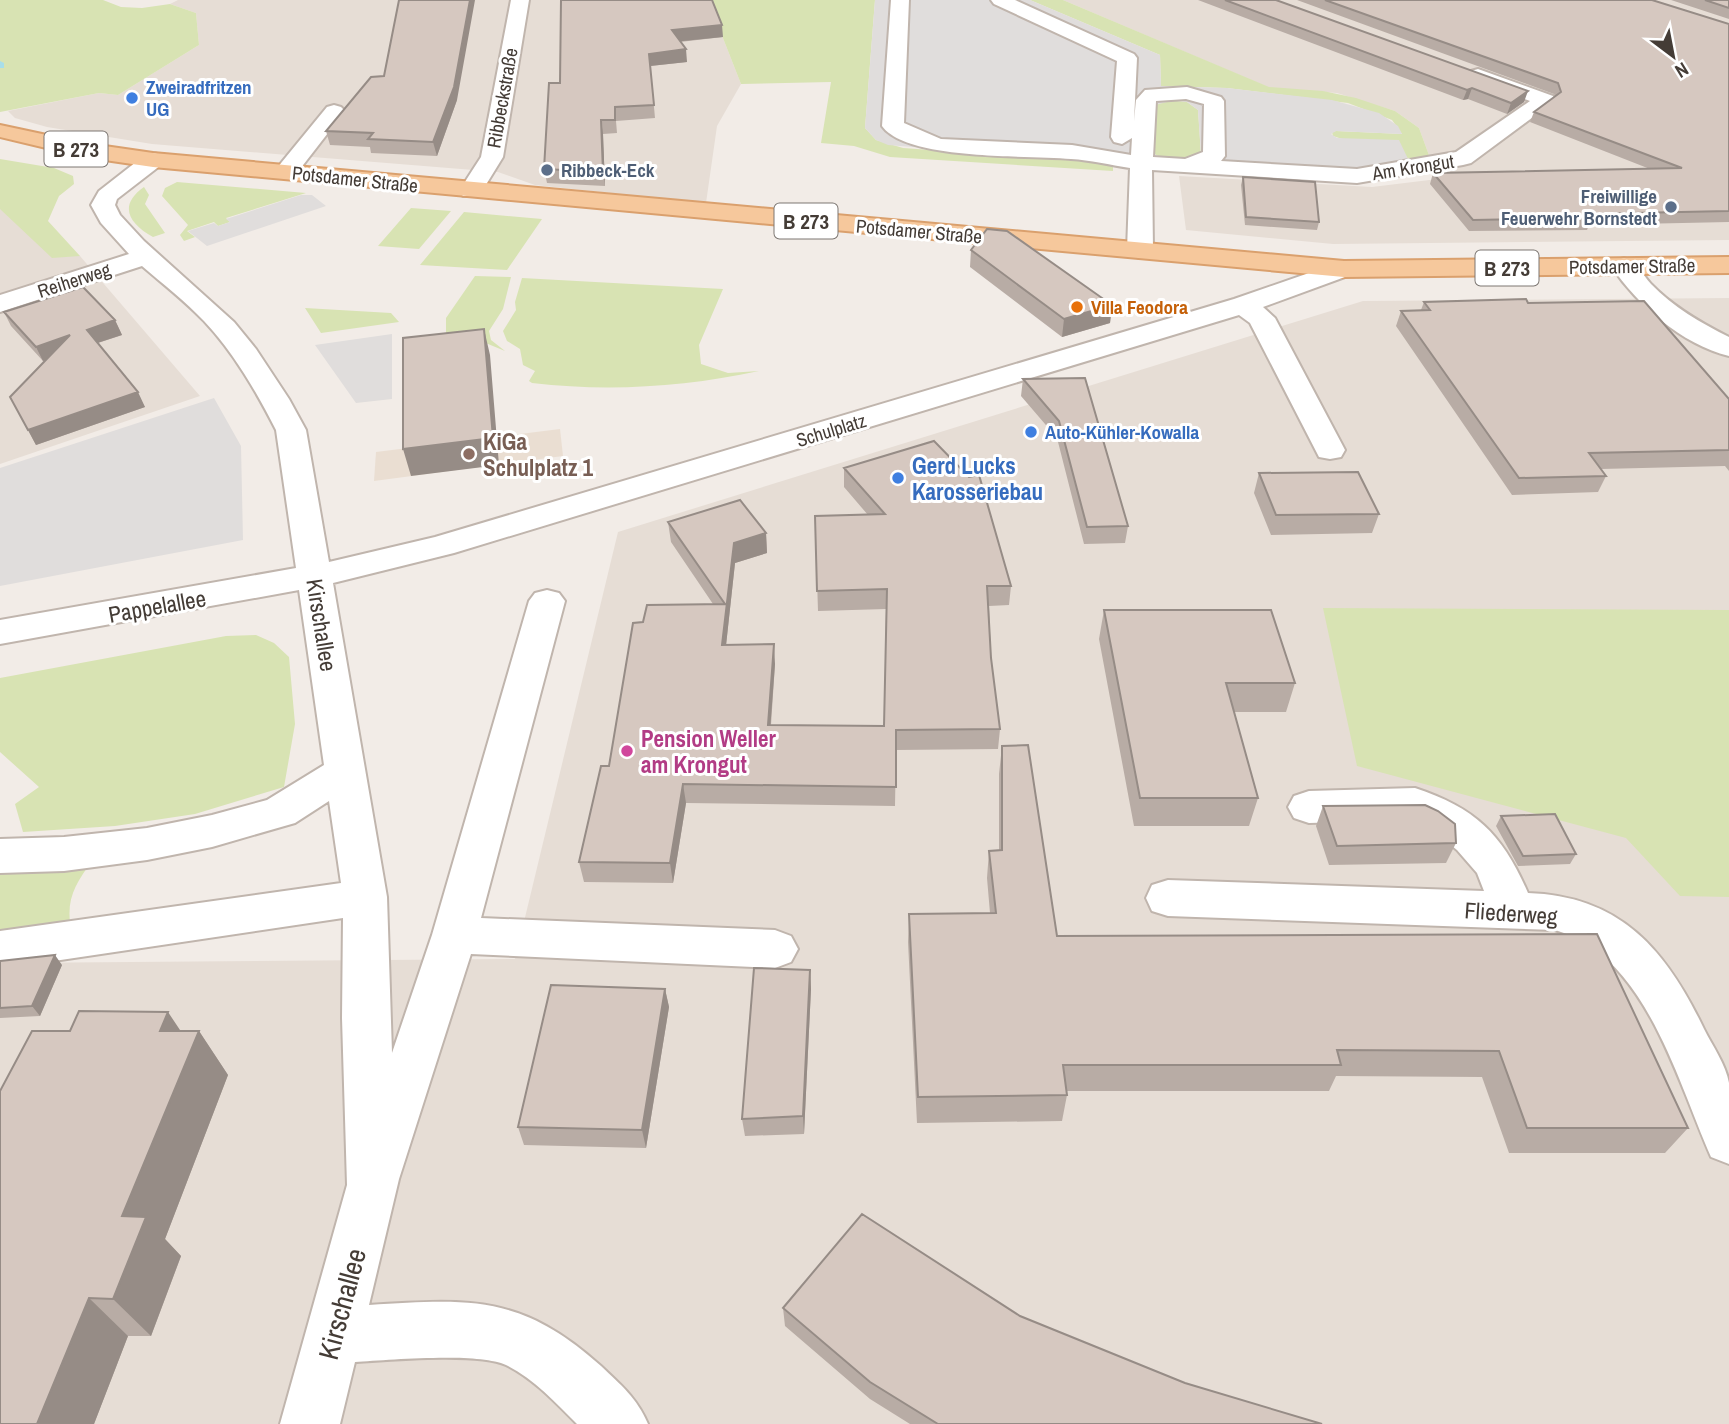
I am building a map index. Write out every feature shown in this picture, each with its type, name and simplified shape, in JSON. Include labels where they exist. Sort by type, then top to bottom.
[{"type":"main road","name":"B 273","points":[[0,131],[84,150],[153,160]]},
{"type":"main road","name":"Potsdamer Straße","points":[[153,160],[1344,269],[1729,265]]},
{"type":"street","name":"Ribbeckstraße","points":[[471,191],[492,156],[520,0]]},
{"type":"street","name":"Am Krongut","points":[[900,0],[893,126],[911,136],[939,145],[1142,155],[1186,166],[1357,176],[1463,158],[1546,100],[1458,68]]},
{"type":"street","points":[[1000,0],[1143,74],[1187,93],[1214,101],[1214,156],[1186,166]]},
{"type":"street","points":[[1140,250],[1146,100],[1143,74]]},
{"type":"street","points":[[1142,155],[1122,137],[1143,74]]},
{"type":"street","points":[[285,173],[334,111]]},
{"type":"street","name":"Kirschallee","points":[[153,160],[107,196],[103,205],[106,215],[117,229],[215,317],[243,351],[276,401],[291,430],[365,897],[366,1018],[373,1185]]},
{"type":"street","name":"Reiherweg","points":[[0,304],[148,256]]},
{"type":"street","points":[[1624,266],[1637,287],[1679,321],[1729,348]]},
{"type":"street","name":"Schulplatz","points":[[314,576],[442,546],[1296,289],[1344,269]]},
{"type":"street","points":[[1243,305],[1261,318],[1330,450]]},
{"type":"street","name":"Pappelallee","points":[[0,632],[314,576]]},
{"type":"street","name":"Kirschallee","points":[[310,1424],[373,1185],[454,935],[547,601]]},
{"type":"street","points":[[0,856],[78,853],[148,844],[212,831],[280,812],[345,771]]},
{"type":"street","points":[[1309,807],[1415,804],[1445,817],[1472,838],[1495,865],[1514,911]]},
{"type":"street","points":[[0,950],[365,897]]},
{"type":"street","name":"Fliederweg","points":[[1168,898],[1557,912],[1610,934],[1642,967],[1670,1009],[1729,1140]]},
{"type":"street","points":[[454,935],[775,948]]},
{"type":"street","points":[[333,1335],[469,1330],[518,1339],[566,1373],[618,1424]]},
{"type":"shaded area","points":[[178,0],[708,0],[741,84],[717,126],[706,203],[535,185],[498,172],[152,144],[47,127],[15,118],[8,111],[99,93],[118,95],[199,45],[196,13],[170,4]]},
{"type":"shaded area","points":[[875,0],[1030,0],[1160,55],[1161,86],[1227,88],[1332,100],[1379,113],[1398,126],[1402,134],[1336,131],[1331,134],[1337,138],[1399,140],[1409,161],[1353,168],[1193,159],[1201,155],[1198,110],[1187,102],[1175,100],[1155,105],[1153,153],[1159,157],[1114,154],[1113,163],[888,145],[876,140],[865,128]]},
{"type":"shaded area","points":[[1063,0],[1729,0],[1729,240],[1333,244],[1186,230],[1179,176],[1372,187],[1454,177],[1430,158],[1419,128],[1395,111],[1337,93],[1270,88]]},
{"type":"shaded area","points":[[301,195],[312,195],[326,206],[207,246],[188,231],[214,223],[218,226],[230,222],[226,219]]},
{"type":"shaded area","points":[[0,206],[80,256],[200,396],[0,464]]},
{"type":"shaded area","points":[[1729,298],[1729,1424],[0,1424],[0,980],[8,963],[515,959],[618,532],[1363,301]]},
{"type":"shaded area","points":[[392,334],[392,399],[356,403],[315,345]]},
{"type":"shaded area","points":[[214,398],[241,446],[243,540],[0,586],[0,468]]},
{"type":"shaded area","name":"KiGa Schulplatz 1","points":[[560,429],[563,456],[374,481],[376,452]]},
{"type":"green space","points":[[0,0],[103,0],[121,7],[142,8],[170,4],[196,13],[199,45],[118,95],[99,93],[0,112]]},
{"type":"green space","points":[[708,0],[875,0],[865,128],[876,140],[903,148],[1113,163],[1113,171],[890,157],[854,146],[821,143],[831,82],[741,84]]},
{"type":"green space","points":[[1030,0],[1063,0],[1269,87],[1323,91],[1395,111],[1419,128],[1430,158],[1409,161],[1333,136],[1332,132],[1336,131],[1402,134],[1392,120],[1348,103],[1227,88],[1161,86],[1160,55]]},
{"type":"green space","points":[[1166,100],[1187,102],[1198,110],[1201,155],[1177,159],[1153,153],[1155,104]]},
{"type":"green space","points":[[0,159],[54,168],[73,176],[74,184],[59,196],[48,221],[80,256],[52,258],[0,209]]},
{"type":"green space","points":[[177,182],[306,193],[226,218],[230,222],[218,226],[214,222],[187,231],[195,237],[184,241],[180,235],[188,225],[162,196],[165,188]]},
{"type":"green space","points":[[144,187],[149,195],[145,204],[165,233],[153,237],[138,226],[130,214],[131,201]]},
{"type":"green space","points":[[411,208],[451,211],[419,249],[378,246]]},
{"type":"green space","points":[[464,212],[542,219],[507,270],[420,265]]},
{"type":"green space","points":[[475,276],[511,277],[503,309],[489,331],[491,340],[505,351],[476,339],[446,341],[446,318]]},
{"type":"green space","points":[[522,278],[723,289],[699,345],[701,364],[728,373],[759,371],[703,381],[646,386],[589,387],[532,383],[529,381],[535,371],[523,365],[520,349],[507,341],[503,331],[516,310],[515,302]]},
{"type":"green space","points":[[305,308],[391,313],[399,322],[321,333]]},
{"type":"green space","points":[[1323,608],[1729,610],[1729,897],[1680,896],[1626,838],[1357,766]]},
{"type":"green space","points":[[256,635],[274,643],[289,657],[295,724],[284,787],[195,814],[115,826],[23,832],[15,804],[39,787],[0,752],[0,678],[226,636]]},
{"type":"green space","points":[[91,862],[74,890],[69,913],[70,922],[0,931],[0,873]]},
{"type":"building","points":[[399,0],[470,0],[454,87],[433,142],[368,139],[373,133],[326,131],[371,77],[384,76]]},
{"type":"building","points":[[561,0],[712,0],[722,25],[672,30],[686,49],[649,54],[654,105],[615,107],[615,120],[601,120],[603,172],[544,169],[549,83],[560,83]]},
{"type":"building","points":[[1225,0],[1276,0],[1528,91],[1511,103],[1472,88],[1467,90]]},
{"type":"building","points":[[1325,0],[1652,0],[1729,24],[1729,211],[1587,214],[1591,218],[1473,220],[1433,173],[1682,168],[1534,112],[1561,92],[1558,83]]},
{"type":"building","points":[[1705,0],[1729,0],[1729,8]]},
{"type":"building","points":[[1243,177],[1315,182],[1319,222],[1246,217]]},
{"type":"building","points":[[987,229],[1007,231],[1112,305],[1064,319],[971,250]]},
{"type":"building","points":[[83,287],[115,320],[87,330],[138,392],[28,430],[10,397],[70,335],[36,347],[4,312]]},
{"type":"building","points":[[1526,299],[1528,303],[1644,301],[1729,399],[1729,450],[1589,453],[1606,476],[1519,478],[1401,311],[1430,310],[1424,302]]},
{"type":"building","points":[[484,329],[493,438],[403,449],[403,338]]},
{"type":"building","points":[[1085,378],[1128,526],[1087,527],[1059,421],[1023,379]]},
{"type":"building","points":[[934,441],[969,477],[979,475],[1011,586],[987,586],[991,658],[1000,729],[896,730],[896,787],[683,784],[670,863],[579,862],[601,766],[609,766],[633,623],[643,622],[647,605],[725,604],[668,522],[740,500],[766,533],[734,543],[722,645],[774,644],[768,725],[884,726],[887,589],[817,591],[815,516],[885,514],[844,468]]},
{"type":"building","points":[[1358,472],[1379,514],[1276,515],[1259,473]]},
{"type":"building","points":[[1104,610],[1271,610],[1295,683],[1226,683],[1258,798],[1140,798]]},
{"type":"building","points":[[1028,745],[1057,936],[1597,934],[1688,1128],[1527,1128],[1499,1051],[1337,1050],[1341,1065],[1063,1065],[1067,1095],[918,1097],[909,914],[996,913],[989,851],[1002,850],[1002,746]]},
{"type":"building","points":[[1425,805],[1455,824],[1456,843],[1337,846],[1323,806]]},
{"type":"building","points":[[1555,814],[1576,854],[1523,856],[1501,816]]},
{"type":"building","points":[[55,955],[32,1006],[0,1008],[0,961]]},
{"type":"building","points":[[754,968],[810,970],[803,1116],[742,1119]]},
{"type":"building","points":[[551,985],[665,989],[642,1130],[518,1127]]},
{"type":"building","points":[[79,1011],[168,1012],[160,1031],[199,1031],[122,1216],[146,1217],[113,1299],[89,1298],[37,1424],[0,1424],[0,1091],[32,1031],[70,1031]]},
{"type":"building","points":[[862,1214],[1020,1316],[1185,1383],[1322,1424],[938,1424],[870,1382],[783,1308]]},
{"type":"place","name":"Zweiradfritzen UG","points":[[132,98]]},
{"type":"place","name":"Ribbeck-Eck","points":[[547,170]]},
{"type":"place","name":"Freiwillige Feuerwehr Bornstedt","points":[[1671,207]]},
{"type":"place","name":"Villa Feodora","points":[[1077,307]]},
{"type":"place","name":"Auto-Kühler-Kowalla","points":[[1031,432]]},
{"type":"place","name":"KiGa Schulplatz 1","points":[[469,454]]},
{"type":"place","name":"Gerd Lucks Karosseriebau","points":[[898,478]]},
{"type":"place","name":"Pension Weller am Krongut","points":[[627,751]]}]
